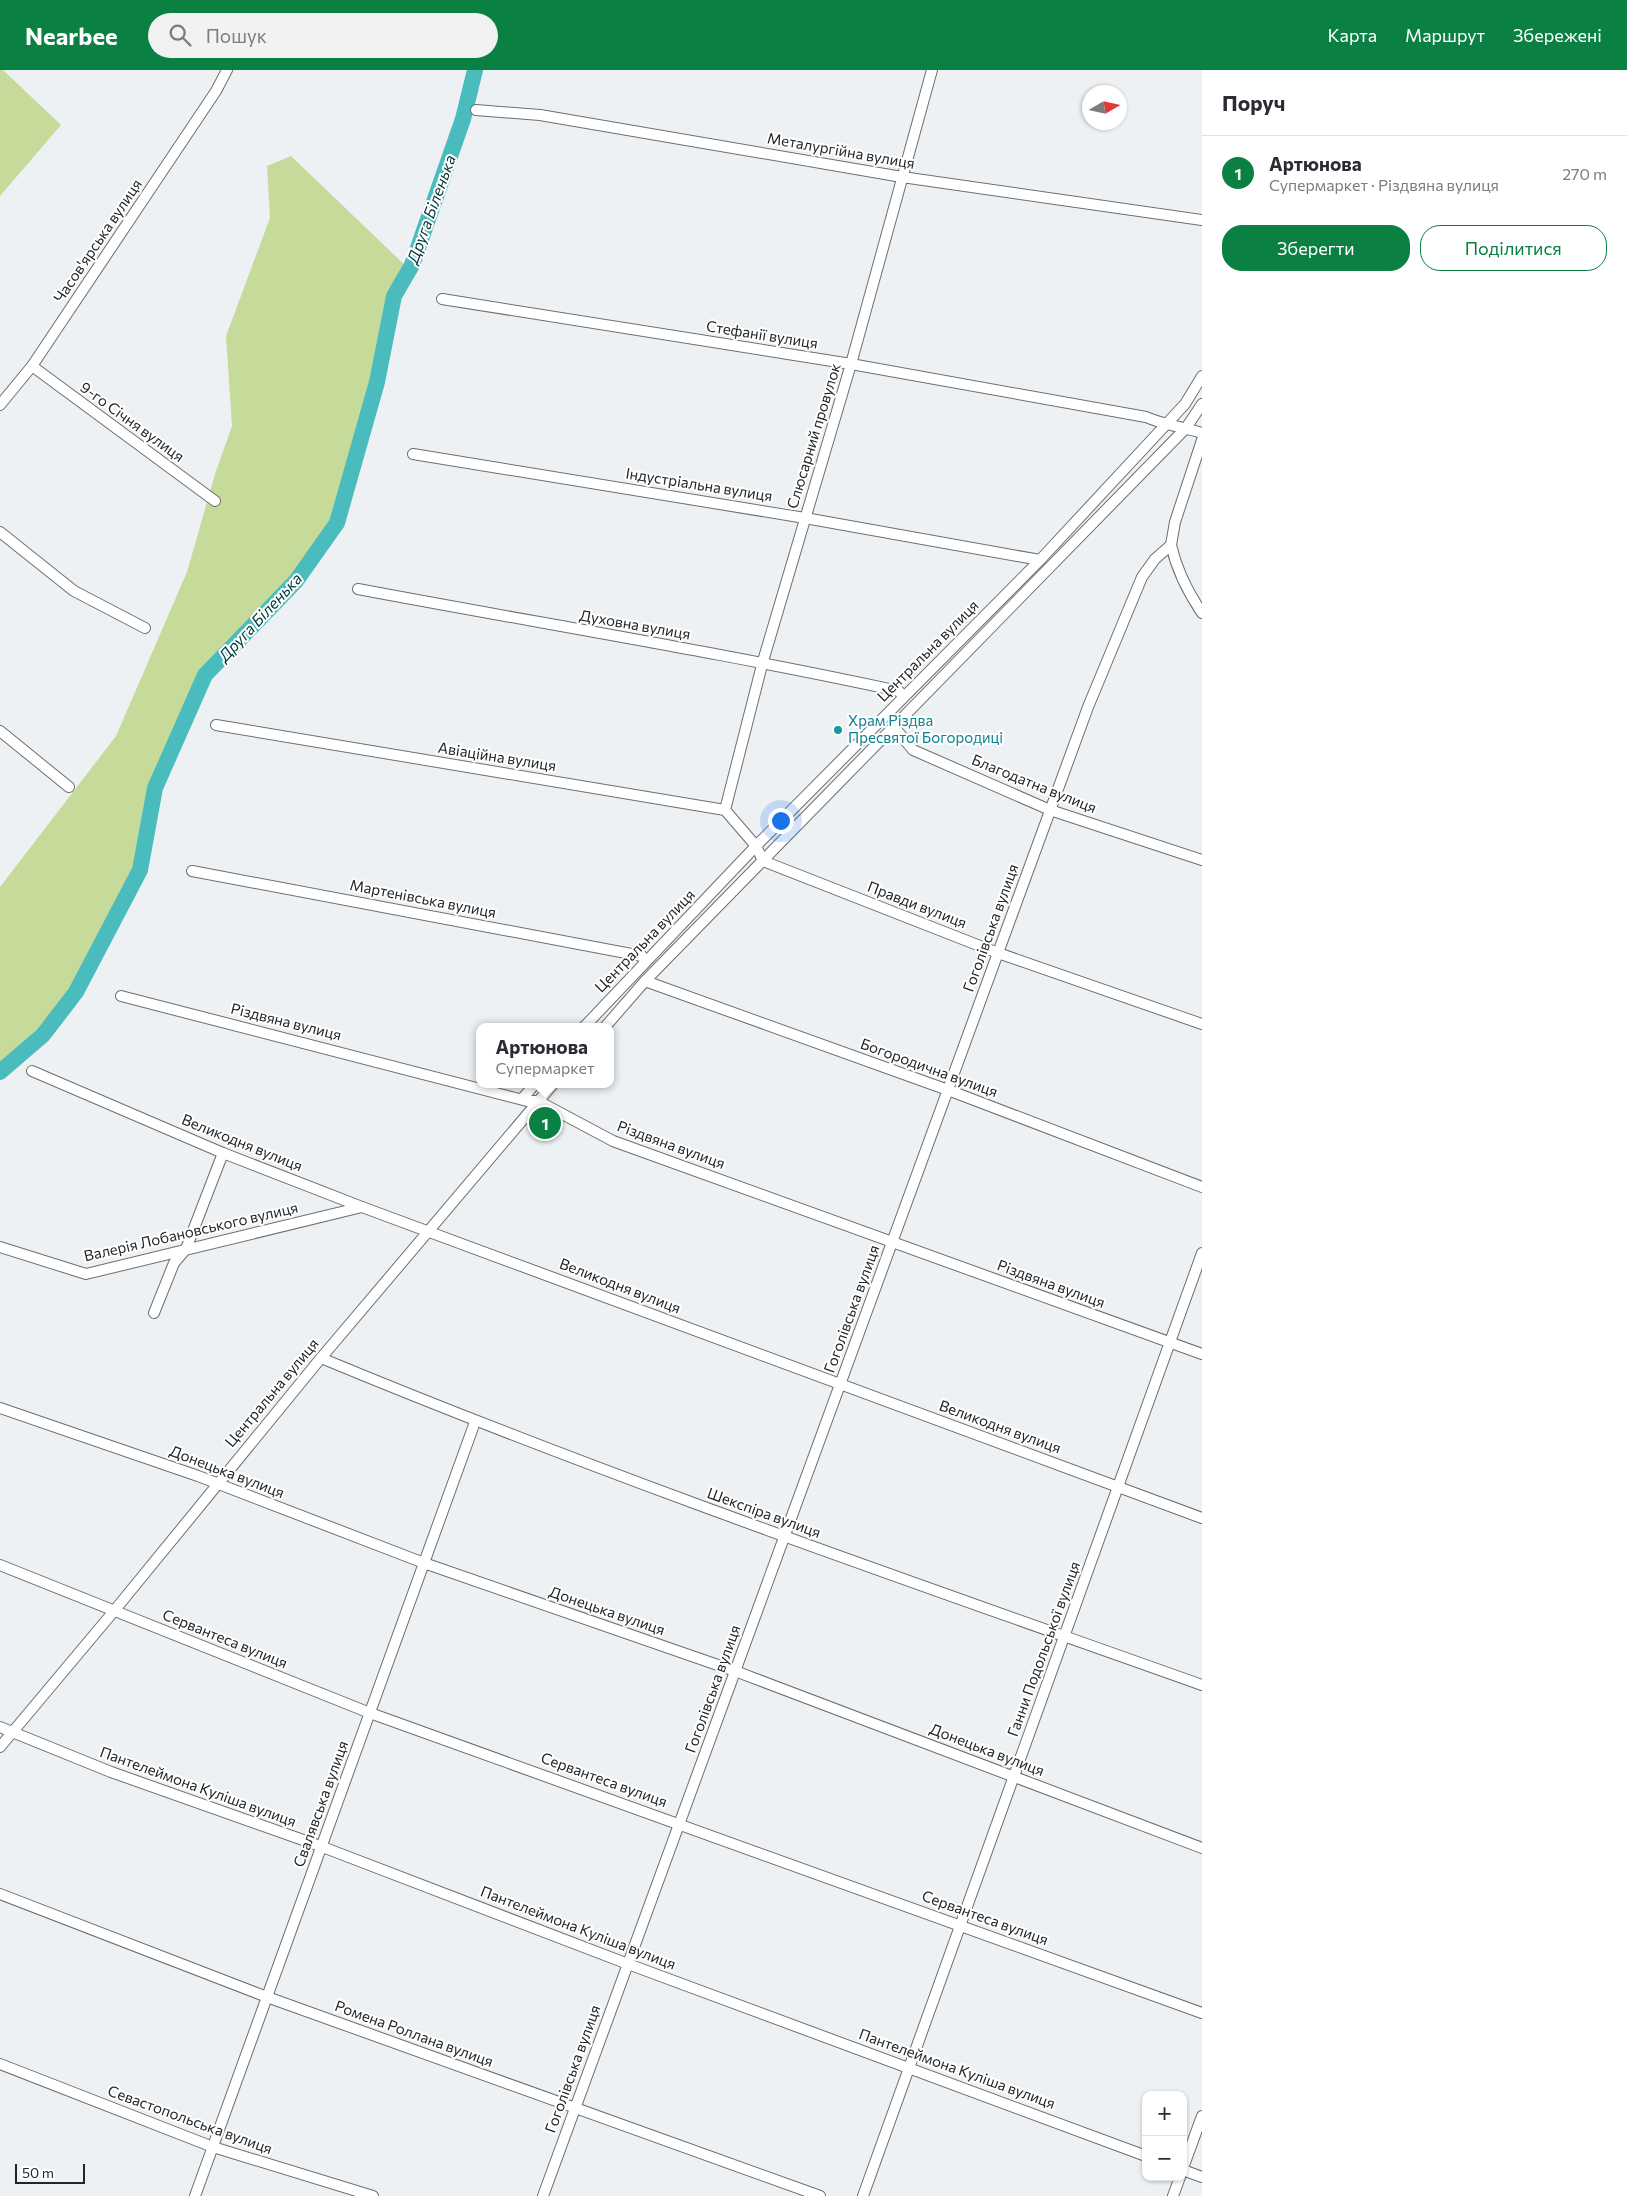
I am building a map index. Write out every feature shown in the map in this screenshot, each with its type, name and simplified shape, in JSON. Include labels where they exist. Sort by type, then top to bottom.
[{"type":"street","name":"Часов'ярська вулиця","points":[[0,405],[32,366],[216,91],[228,70]]},
{"type":"street","name":"Слюсарний провулок","points":[[725,810],[763,661],[851,364],[932,70]]},
{"type":"street","name":"Металургійна вулиця","points":[[476,110],[540,115],[902,177],[1202,220]]},
{"type":"street","name":"Стефанії вулиця","points":[[442,300],[851,364],[1146,416],[1164,425],[1186,428]]},
{"type":"street","name":"9-го Січня вулиця","points":[[32,366],[215,501]]},
{"type":"street","name":"Центральна вулиця","points":[[588,1023],[756,846],[1040,560],[1185,404],[1202,376]]},
{"type":"street","name":"Центральна вулиця","points":[[608,1023],[645,981],[895,728],[1186,428],[1202,404]]},
{"type":"street","points":[[1186,428],[1202,433]]},
{"type":"street","points":[[1202,440],[1175,522],[1170,545],[1185,589],[1202,613]]},
{"type":"street","name":"Індустріальна вулиця","points":[[413,454],[805,518],[1040,560]]},
{"type":"street","points":[[0,532],[74,591],[145,628]]},
{"type":"street","name":"Гоголівська вулиця","points":[[543,2196],[1088,707],[1142,577],[1155,559],[1170,545]]},
{"type":"street","name":"Духовна вулиця","points":[[358,589],[557,627],[763,661],[898,691],[903,698]]},
{"type":"street","name":"Авіаційна вулиця","points":[[216,725],[725,810]]},
{"type":"street","name":"Благодатна вулиця","points":[[895,728],[913,750],[1050,810],[1202,860]]},
{"type":"street","points":[[0,731],[69,787]]},
{"type":"street","points":[[725,810],[756,846],[763,861]]},
{"type":"street","name":"Правди вулиця","points":[[763,861],[998,953],[1202,1024]]},
{"type":"street","name":"Мартенівська вулиця","points":[[192,871],[642,956],[645,961]]},
{"type":"street","name":"Богородична вулиця","points":[[645,981],[948,1090],[1202,1187]]},
{"type":"street","name":"Різдвяна вулиця","points":[[122,996],[476,1087]]},
{"type":"street","name":"Великодня вулиця","points":[[32,1071],[223,1153],[416,1228],[429,1230],[840,1385],[1202,1518]]},
{"type":"street","name":"Різдвяна вулиця","points":[[479,1088],[522,1099],[538,1101],[613,1141],[1202,1354]]},
{"type":"street","points":[[522,1099],[532,1088]]},
{"type":"street","name":"Центральна вулиця","points":[[0,1747],[321,1358],[549,1088]]},
{"type":"street","points":[[154,1313],[174,1263],[186,1248],[223,1153]]},
{"type":"street","name":"Валерія Лобановського вулиця","points":[[0,1247],[86,1274],[186,1248],[362,1207]]},
{"type":"street","name":"Ганни Подольської вулиця","points":[[863,2196],[1202,1253]]},
{"type":"street","name":"Шекспіра вулиця","points":[[321,1358],[475,1422],[784,1536],[1202,1685]]},
{"type":"street","name":"Донецька вулиця","points":[[0,1408],[216,1484],[424,1563],[735,1671],[1202,1848]]},
{"type":"street","name":"Свалявська вулиця","points":[[194,2196],[475,1422]]},
{"type":"street","name":"Сервантеса вулиця","points":[[0,1564],[370,1713],[680,1823],[1202,2013]]},
{"type":"street","name":"Пантелеймона Куліша вулиця","points":[[0,1727],[111,1772],[320,1846],[628,1964],[909,2066],[1142,2154]]},
{"type":"street","name":"Ромена Роллана вулиця","points":[[0,1894],[267,1997],[820,2196]]},
{"type":"street","name":"Севастопольська вулиця","points":[[0,2064],[213,2147],[373,2196]]},
{"type":"street","points":[[1187,2158],[1202,2116]]},
{"type":"street","points":[[1187,2171],[1202,2177]]},
{"type":"street","points":[[1173,2196],[1179,2181]]},
{"type":"green space","points":[[0,70],[3,70],[61,125],[0,196]]},
{"type":"green space","points":[[291,156],[410,270],[394,296],[377,382],[337,523],[296,581],[205,675],[155,788],[140,870],[76,992],[43,1035],[0,1072],[0,887],[116,736],[187,572],[215,474],[232,426],[226,336],[270,218],[267,166]]},
{"type":"waterway","name":"Друга Біленька","points":[[0,1072],[43,1035],[76,992],[140,870],[155,788],[205,675],[296,581],[337,523],[377,382],[394,296],[412,265],[463,119],[475,70]]},
{"type":"place","name":"Храм Різдва Пресвятої Богородиці","points":[[838,730]]},
{"type":"place","name":"Артюнова","points":[[545,1123]]}]
